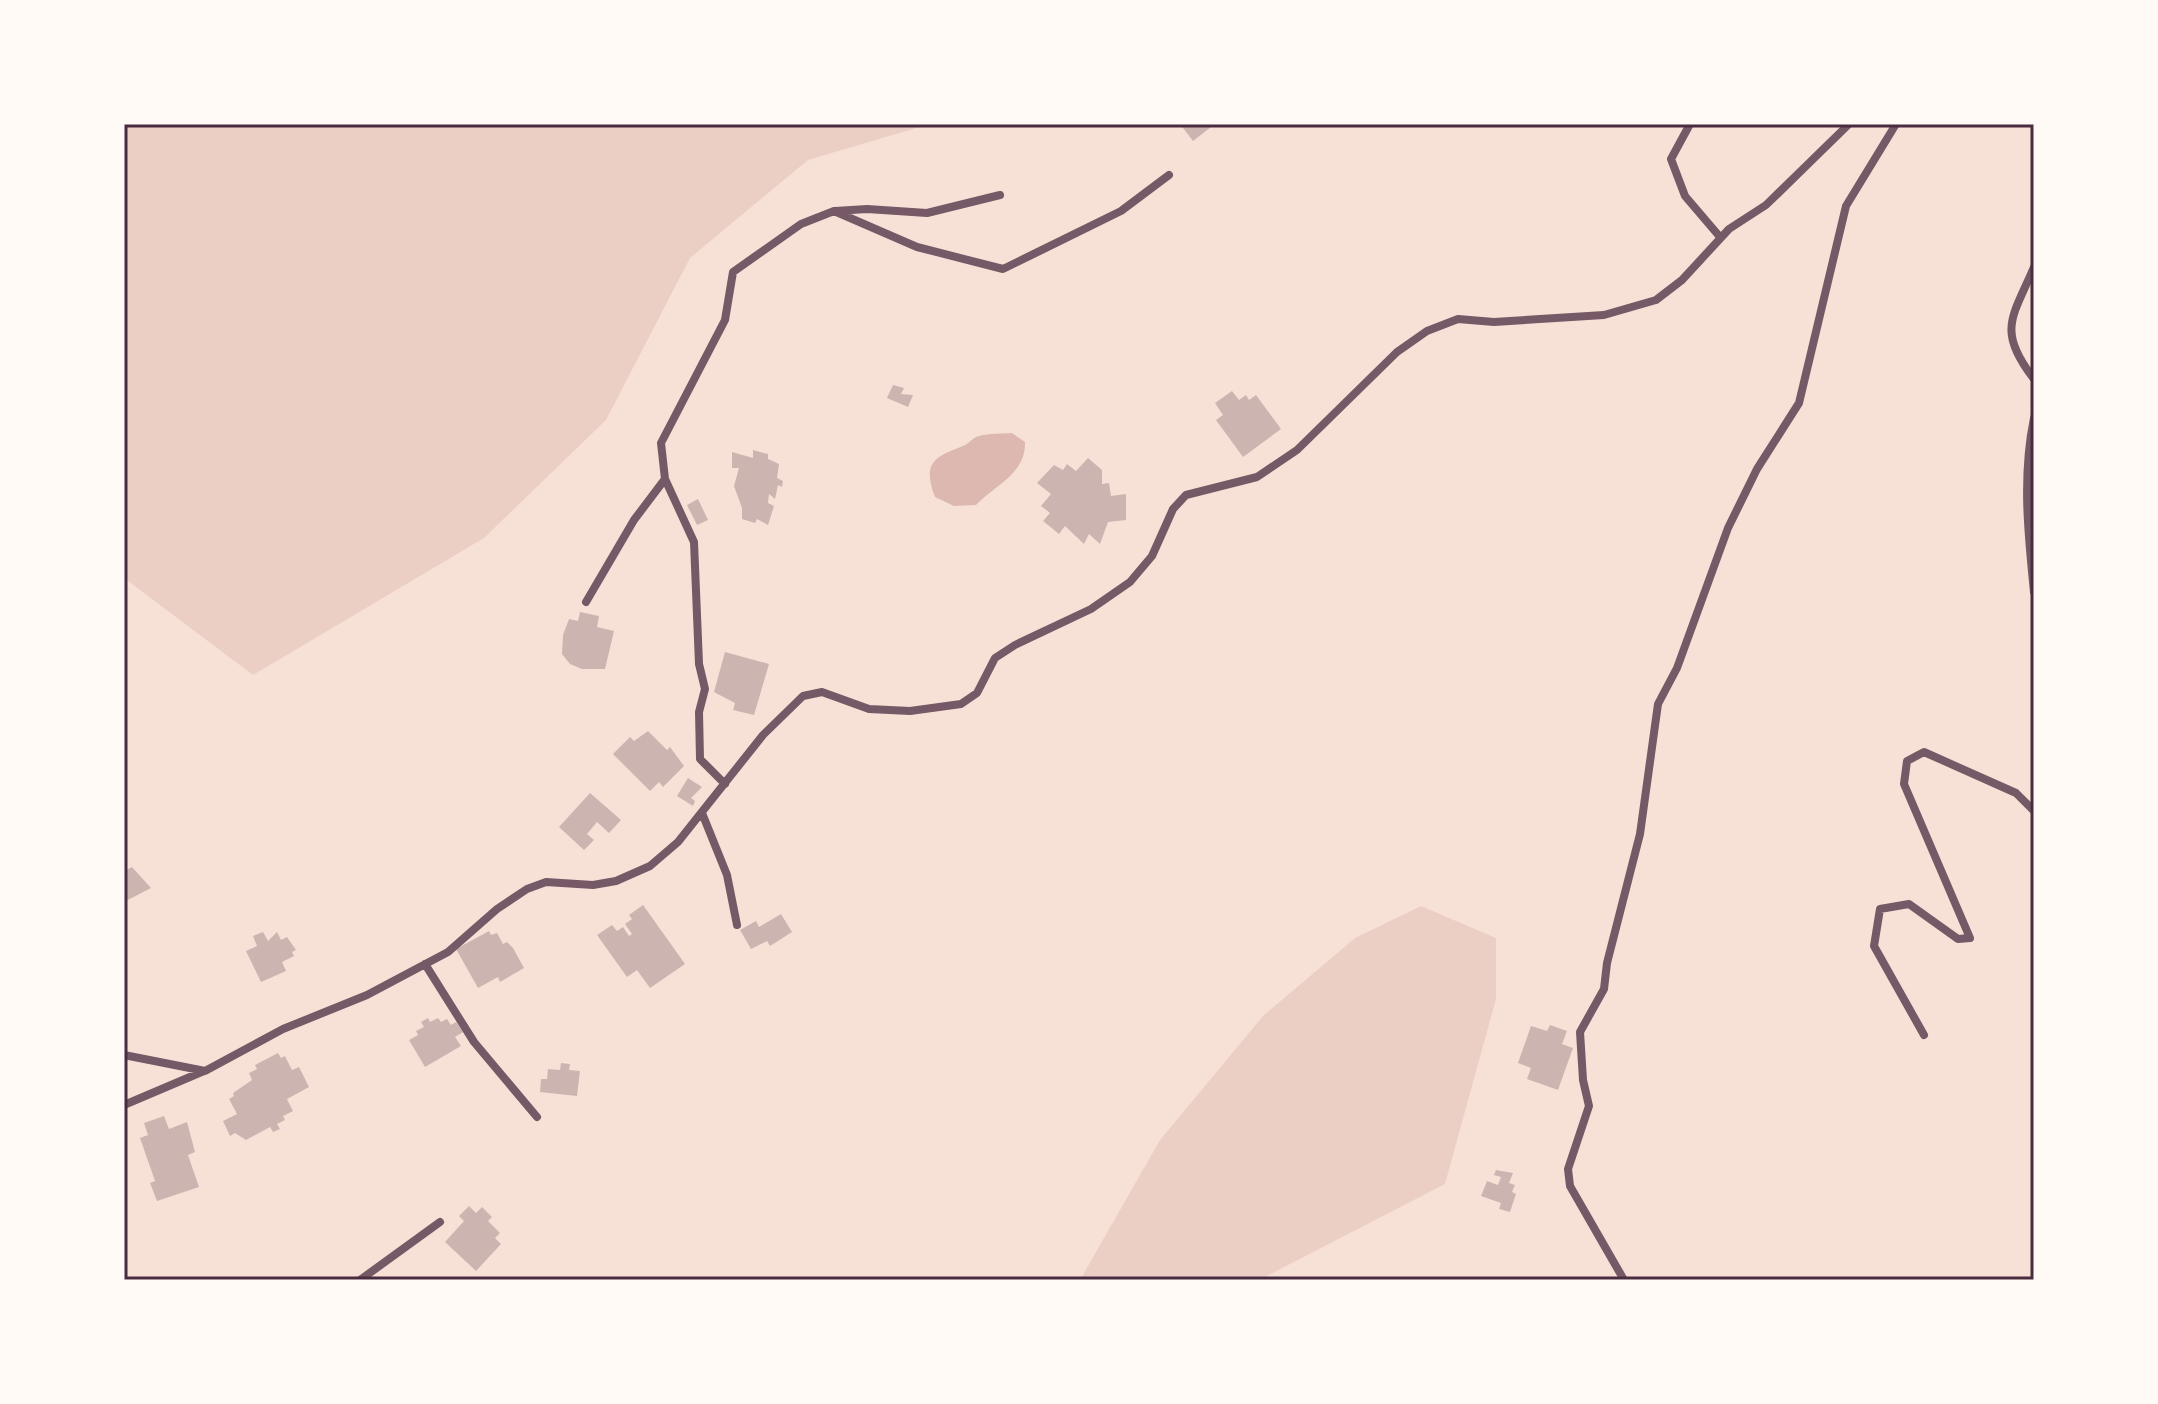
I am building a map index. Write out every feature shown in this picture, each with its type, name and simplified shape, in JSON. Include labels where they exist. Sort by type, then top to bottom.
[{"type":"street","points":[[1690,124],[1671,159],[1685,196],[1720,237]]},
{"type":"street","points":[[124,1105],[205,1071],[283,1029],[367,995],[448,952],[497,909],[527,889],[546,882],[593,885],[616,881],[650,866],[678,842],[763,735],[803,696],[822,692],[869,709],[910,711],[961,704],[977,693],[995,658],[1015,645],[1091,609],[1130,582],[1152,556],[1173,509],[1186,495],[1257,477],[1297,450],[1397,352],[1427,331],[1458,319],[1550,320],[1604,315],[1656,300],[1682,280],[1720,237],[1766,205],[1849,124]]},
{"type":"street","points":[[1624,1280],[1570,1186],[1568,1169],[1589,1106],[1583,1080],[1580,1032],[1604,989],[1607,963],[1640,834],[1658,704],[1677,668],[1728,528],[1757,469],[1799,403],[1846,206],[1896,124]]},
{"type":"street","points":[[834,211],[917,247],[1003,269],[1121,211],[1169,175]]},
{"type":"street","points":[[725,784],[700,759],[699,712],[705,689],[699,664],[694,542],[665,479],[661,443],[725,320],[733,272],[801,224],[834,211],[867,209],[927,213],[1000,195]]},
{"type":"street","points":[[2034,267],[2009,325],[2019,360],[2034,379]]},
{"type":"street","points":[[2034,418],[2027,456],[2027,518],[2034,592]]},
{"type":"street","points":[[586,602],[634,520],[665,479]]},
{"type":"street","points":[[1924,1035],[1874,946],[1880,909],[1909,904],[1958,939],[1970,938],[1904,784],[1907,761],[1924,752],[2016,793],[2034,811]]},
{"type":"street","points":[[702,813],[727,875],[737,925]]},
{"type":"street","points":[[425,964],[474,1042],[537,1117]]},
{"type":"street","points":[[124,1055],[205,1071]]},
{"type":"street","points":[[360,1280],[440,1222]]},
{"type":"shaded area","points":[[124,124],[930,124],[808,160],[690,258],[606,420],[484,538],[253,675],[124,578]]},
{"type":"shaded area","points":[[1012,433],[1025,442],[1020,463],[1008,478],[976,505],[954,506],[935,497],[930,469],[938,458],[977,437]]},
{"type":"shaded area","points":[[1421,906],[1496,938],[1496,999],[1445,1184],[1259,1280],[1080,1280],[1160,1140],[1263,1016],[1355,938]]},
{"type":"building","points":[[1180,124],[1215,124],[1193,141]]},
{"type":"building","points":[[893,385],[904,388],[901,394],[913,395],[908,407],[887,398]]},
{"type":"building","points":[[1232,391],[1239,400],[1246,395],[1249,400],[1256,395],[1281,429],[1243,457],[1216,420],[1223,415],[1215,403]]},
{"type":"building","points":[[753,450],[768,454],[768,459],[779,464],[777,478],[783,481],[782,487],[778,485],[775,499],[769,494],[768,503],[774,506],[768,525],[757,519],[755,523],[742,519],[742,508],[734,486],[739,468],[732,468],[732,452],[753,458]]},
{"type":"building","points":[[1088,458],[1102,470],[1102,484],[1109,483],[1111,496],[1126,494],[1126,520],[1108,522],[1100,544],[1089,534],[1084,544],[1065,526],[1059,534],[1043,521],[1050,513],[1041,506],[1051,494],[1037,483],[1054,465],[1063,470],[1067,464],[1076,471]]},
{"type":"building","points":[[698,499],[708,520],[697,525],[687,505]]},
{"type":"building","points":[[580,612],[599,616],[597,627],[614,631],[605,669],[582,669],[570,664],[562,654],[563,635],[569,619],[578,621]]},
{"type":"building","points":[[725,652],[769,664],[754,715],[733,710],[735,703],[714,692]]},
{"type":"building","points":[[648,731],[667,750],[670,747],[684,766],[663,787],[659,782],[650,791],[613,754],[630,737],[634,741]]},
{"type":"building","points":[[688,778],[702,787],[691,798],[695,801],[693,806],[677,796]]},
{"type":"building","points":[[590,793],[621,820],[609,833],[597,822],[587,834],[594,840],[584,850],[559,827]]},
{"type":"building","points":[[132,867],[151,888],[124,902],[124,871]]},
{"type":"building","points":[[643,905],[685,964],[650,988],[637,970],[627,977],[597,935],[612,925],[617,931],[623,927],[629,936],[632,934],[625,924],[632,919],[629,915]]},
{"type":"building","points":[[781,914],[792,932],[770,946],[767,941],[751,949],[740,930],[756,921],[759,927]]},
{"type":"building","points":[[489,931],[491,935],[497,933],[503,944],[507,942],[513,948],[524,968],[500,982],[498,977],[478,988],[456,949]]},
{"type":"building","points":[[263,932],[268,941],[277,932],[281,940],[287,937],[296,950],[292,952],[294,956],[282,962],[286,971],[261,982],[246,951],[257,946],[253,936]]},
{"type":"building","points":[[428,1018],[430,1022],[438,1018],[441,1022],[447,1019],[451,1025],[456,1022],[463,1032],[455,1037],[461,1046],[425,1067],[409,1040],[418,1035],[416,1031],[424,1027],[421,1022]]},
{"type":"building","points":[[1550,1025],[1567,1031],[1562,1044],[1573,1048],[1558,1090],[1527,1079],[1531,1068],[1518,1063],[1531,1026],[1547,1031]]},
{"type":"building","points":[[278,1053],[281,1058],[285,1056],[292,1070],[299,1067],[309,1087],[287,1099],[293,1111],[283,1116],[285,1120],[277,1124],[280,1129],[273,1132],[270,1127],[246,1140],[235,1133],[230,1136],[223,1121],[237,1114],[229,1099],[252,1080],[249,1073],[257,1069],[255,1065]]},
{"type":"building","points":[[561,1063],[570,1064],[569,1070],[580,1071],[577,1096],[540,1092],[541,1079],[547,1079],[548,1069],[560,1070]]},
{"type":"building","points":[[164,1116],[169,1129],[187,1122],[195,1152],[188,1155],[199,1187],[157,1201],[150,1183],[155,1181],[140,1138],[148,1135],[144,1123]]},
{"type":"building","points":[[1496,1170],[1513,1173],[1509,1183],[1515,1185],[1512,1192],[1516,1194],[1510,1212],[1499,1209],[1501,1203],[1481,1196],[1487,1181],[1498,1185],[1501,1177],[1494,1175]]},
{"type":"building","points":[[469,1206],[476,1213],[482,1207],[492,1217],[488,1221],[500,1233],[495,1238],[501,1244],[476,1271],[445,1242],[464,1221],[459,1216]]}]
